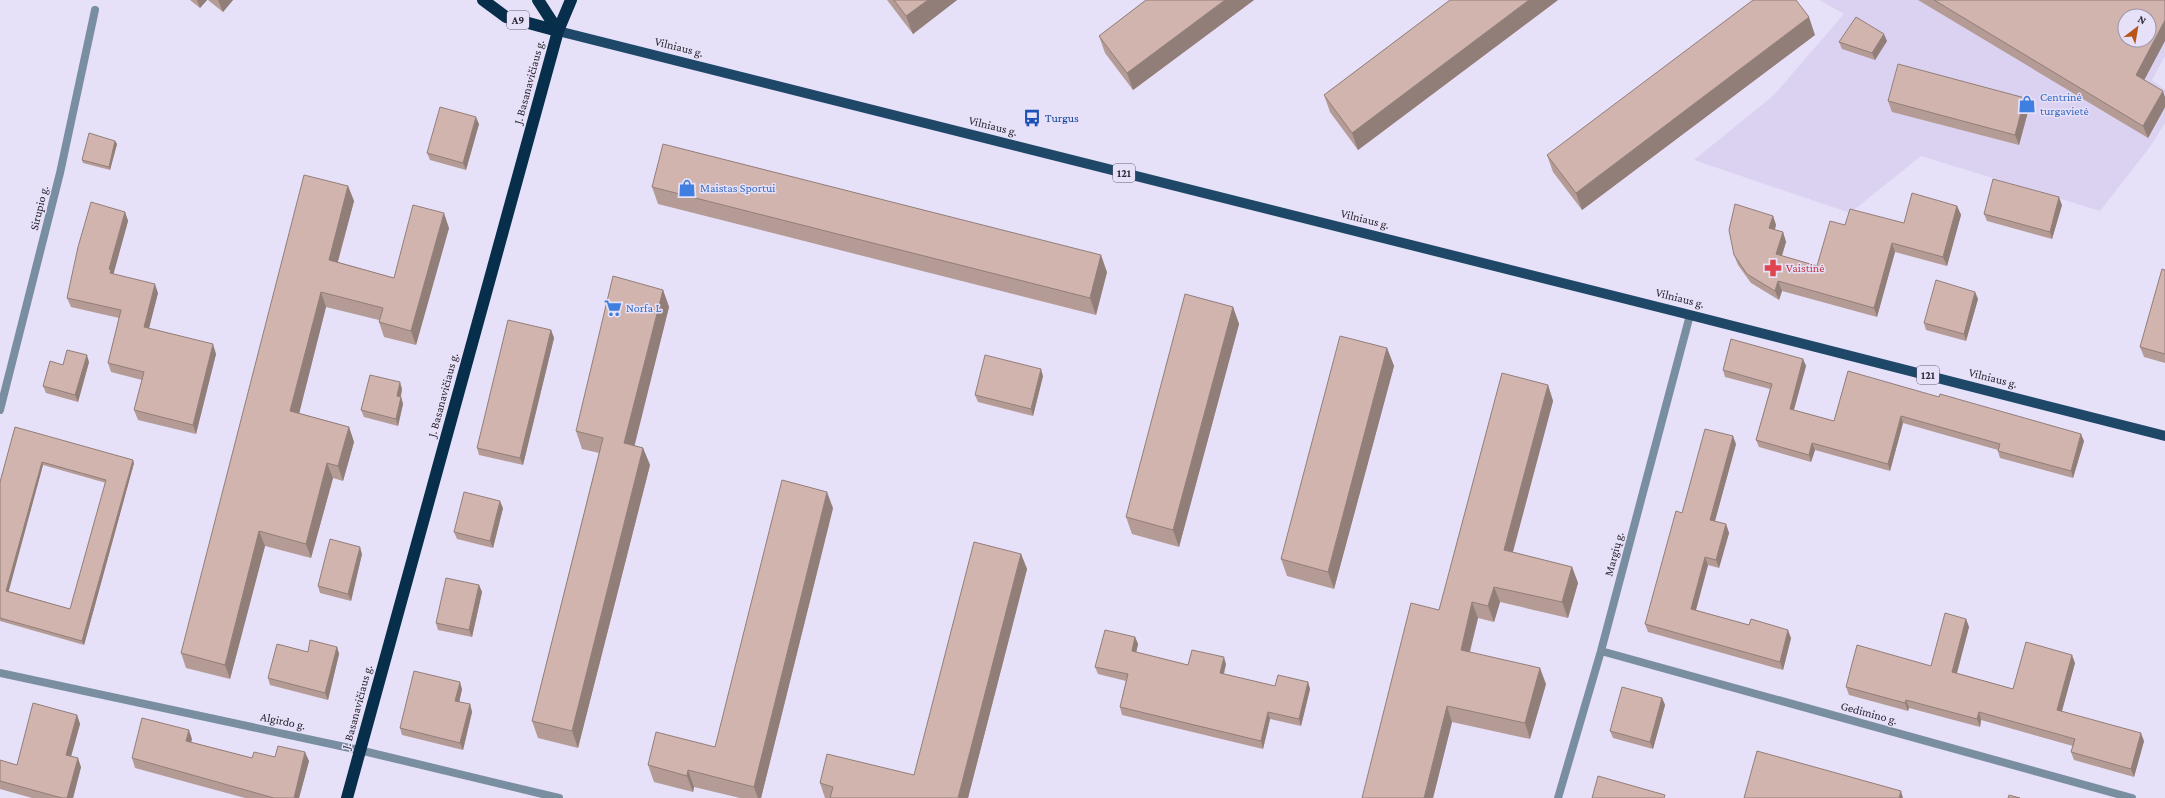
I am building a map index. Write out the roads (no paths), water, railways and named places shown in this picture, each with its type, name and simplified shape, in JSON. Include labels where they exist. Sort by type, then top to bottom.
[{"type":"highway","name":"Vilniaus g.","points":[[483,0],[506,17],[558,31]]},
{"type":"highway","name":"A9","points":[[538,0],[558,31]]},
{"type":"highway","name":"J. Basanavičiaus g.","points":[[347,798],[558,31],[571,0]]},
{"type":"main road","name":"Vilniaus g.","points":[[558,31],[1690,315],[2165,436]]},
{"type":"street","name":"Sirupio g.","points":[[0,410],[60,173],[95,10]]},
{"type":"street","name":"Margių g.","points":[[1558,798],[1601,651],[1690,315]]},
{"type":"street","name":"Gedimino g.","points":[[1601,651],[2132,798]]},
{"type":"street","name":"Algirdo g.","points":[[0,673],[359,750],[559,798]]},
{"type":"place","name":"Centrinė turgavietė","points":[[2027,104]]},
{"type":"place","name":"Turgus","points":[[1032,118]]},
{"type":"place","name":"Maistas Sportui","points":[[687,188]]},
{"type":"place","name":"Vaistinė","points":[[1773,268]]},
{"type":"place","name":"Norfa L","points":[[613,308]]}]
